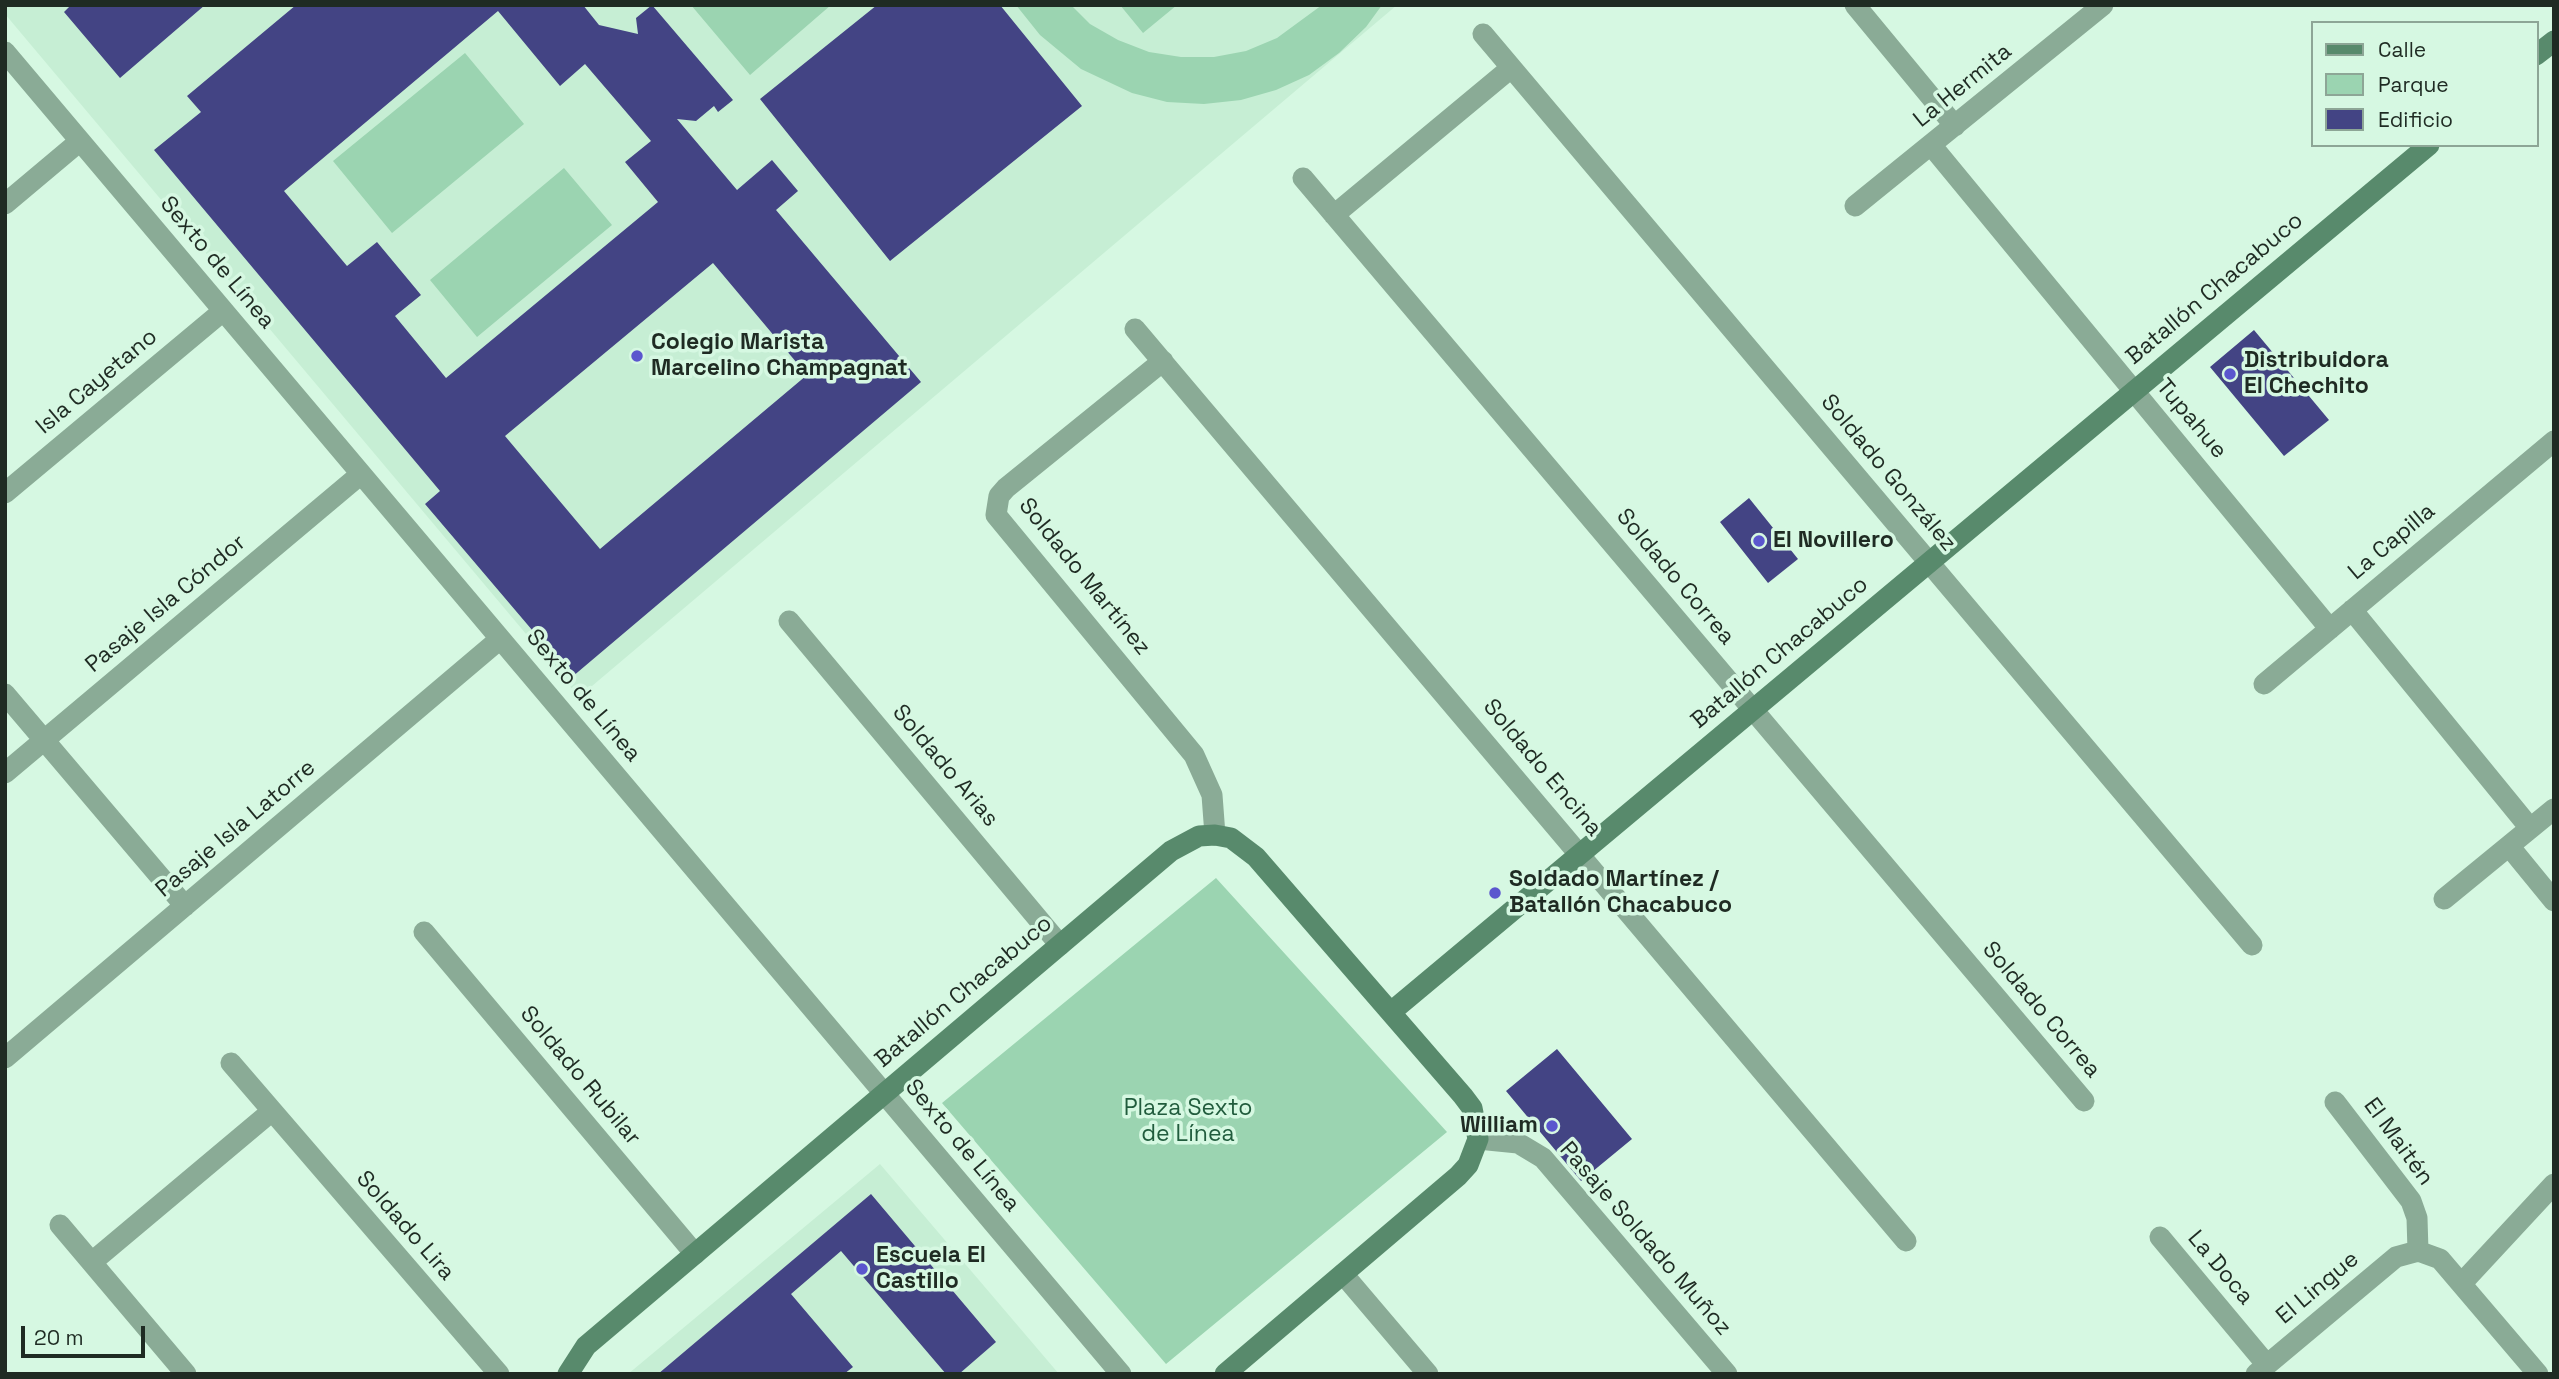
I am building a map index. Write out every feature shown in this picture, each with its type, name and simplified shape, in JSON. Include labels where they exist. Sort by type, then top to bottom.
[{"type":"street","points":[[1855,5],[1955,126]]},
{"type":"street","name":"La Hermita","points":[[1855,206],[2103,5]]},
{"type":"street","name":"Soldado González","points":[[1483,34],[2252,945]]},
{"type":"street","points":[[2538,53],[2554,41]]},
{"type":"street","name":"Sexto de Línea","points":[[5,52],[1121,1374]]},
{"type":"street","points":[[1334,215],[1511,68]]},
{"type":"street","points":[[5,204],[80,141]]},
{"type":"street","name":"Tupahue","points":[[1931,145],[2330,629]]},
{"type":"street","name":"Batallón Chacabuco","points":[[1391,1012],[2427,147]]},
{"type":"street","name":"Soldado Correa","points":[[1303,178],[2084,1101]]},
{"type":"street","name":"Isla Cayetano","points":[[5,493],[223,311]]},
{"type":"street","name":"Soldado Encina","points":[[1135,329],[1906,1241]]},
{"type":"street","name":"Soldado Martínez","points":[[1163,361],[1006,488],[999,496],[996,515],[1194,755],[1212,795],[1215,835]]},
{"type":"street","name":"La Capilla","points":[[2264,684],[2554,441]]},
{"type":"street","name":"Pasaje Isla Cóndor","points":[[5,773],[361,474]]},
{"type":"street","points":[[2352,610],[2530,828]]},
{"type":"street","name":"Soldado Arias","points":[[789,621],[1060,945]]},
{"type":"street","name":"Pasaje Isla Latorre","points":[[5,1058],[500,639]]},
{"type":"street","points":[[5,694],[185,906]]},
{"type":"street","points":[[2444,899],[2554,808]]},
{"type":"street","points":[[1215,835],[1231,838],[1256,856],[1391,1012],[1472,1108],[1478,1139],[1468,1165],[1458,1176],[1225,1374]]},
{"type":"street","name":"Batallón Chacabuco","points":[[568,1374],[586,1346],[1060,945],[1184,842],[1215,835]]},
{"type":"street","points":[[2508,846],[2554,901]]},
{"type":"street","name":"Soldado Rubilar","points":[[424,932],[695,1254]]},
{"type":"street","name":"Soldado Lira","points":[[231,1063],[499,1374]]},
{"type":"street","name":"El Maitén","points":[[2335,1102],[2412,1201],[2417,1217],[2418,1251]]},
{"type":"street","points":[[92,1262],[272,1111]]},
{"type":"street","name":"Pasaje Soldado Muñoz","points":[[1478,1139],[1518,1143],[1543,1158],[1727,1374]]},
{"type":"street","points":[[2462,1283],[2554,1184]]},
{"type":"street","points":[[60,1225],[186,1374]]},
{"type":"street","name":"La Doca","points":[[2160,1237],[2261,1369]]},
{"type":"street","points":[[2418,1251],[2440,1259],[2538,1374]]},
{"type":"street","name":"El Lingue","points":[[2261,1369],[2396,1257],[2418,1251]]},
{"type":"street","points":[[1343,1274],[1428,1374]]},
{"type":"shaded area","name":"Colegio Marista Marcelino Champagnat","points":[[5,5],[1397,5],[579,697],[5,14]]},
{"type":"shaded area","name":"Escuela El Castillo","points":[[880,1164],[1059,1374],[628,1374]]},
{"type":"green space","points":[[691,5],[831,5],[750,75]]},
{"type":"green space","points":[[1016,5],[1071,5],[1090,24],[1118,40],[1149,52],[1181,57],[1214,57],[1246,51],[1277,38],[1322,5],[1382,5],[1366,27],[1339,53],[1309,75],[1276,90],[1241,100],[1204,104],[1167,102],[1132,93],[1081,69],[1040,35]]},
{"type":"green space","points":[[1120,5],[1177,5],[1143,33]]},
{"type":"green space","points":[[465,53],[524,124],[392,233],[333,161]]},
{"type":"green space","points":[[564,168],[612,225],[477,337],[430,280]]},
{"type":"green space","name":"Plaza Sexto de Línea","points":[[1216,878],[1447,1132],[1166,1364],[942,1103]]},
{"type":"building","points":[[71,5],[205,5],[120,78],[64,12]]},
{"type":"building","points":[[296,5],[583,5],[599,25],[638,34],[636,18],[652,5],[733,100],[718,112],[714,106],[696,121],[677,119],[737,190],[772,160],[798,191],[776,210],[921,382],[572,677],[425,504],[440,491],[154,150],[201,112],[187,96]],"holes":[[[498,11],[560,86],[585,64],[651,141],[625,162],[658,202],[446,378],[395,316],[421,295],[377,242],[347,266],[284,191]],[[713,263],[807,375],[600,549],[505,436]]]},
{"type":"building","points":[[877,5],[1000,5],[1082,106],[890,261],[760,99]]},
{"type":"building","points":[[2254,330],[2329,420],[2284,456],[2210,367]]},
{"type":"building","name":"El Novillero","points":[[1749,498],[1798,559],[1768,583],[1720,522]]},
{"type":"building","points":[[1557,1049],[1632,1139],[1581,1181],[1506,1091]]},
{"type":"building","points":[[871,1194],[996,1342],[959,1374],[946,1374],[841,1251],[791,1294],[853,1367],[844,1374],[658,1374]]},
{"type":"place","name":"Colegio Marista Marcelino Champagnat","points":[[637,356]]},
{"type":"place","name":"Distribuidora El Chechito","points":[[2230,374]]},
{"type":"place","name":"El Novillero","points":[[1759,541]]},
{"type":"place","name":"Soldado Martínez / Batallón Chacabuco","points":[[1495,893]]},
{"type":"place","name":"William","points":[[1552,1126]]},
{"type":"place","name":"Escuela El Castillo","points":[[862,1269]]}]
